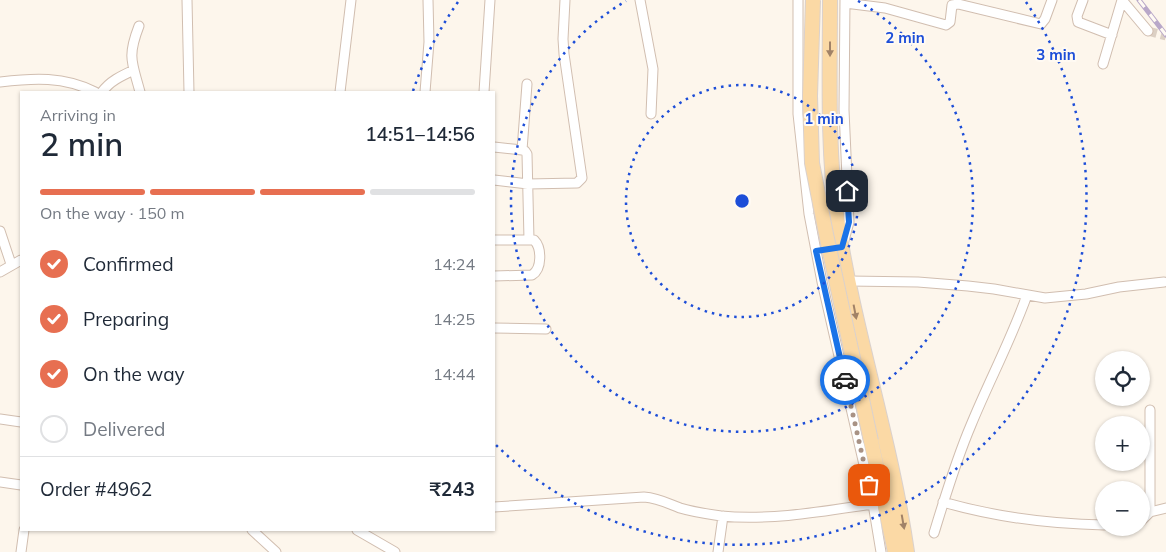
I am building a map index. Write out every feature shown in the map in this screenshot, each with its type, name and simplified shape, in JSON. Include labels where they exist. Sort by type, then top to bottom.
[{"type":"main road","points":[[813,0],[810,96],[812,162],[895,552]]},
{"type":"main road","points":[[830,0],[829,118],[833,190],[849,281],[902,517],[908,552]]},
{"type":"street","points":[[187,0],[189,91]]},
{"type":"street","points":[[340,91],[351,0]]},
{"type":"street","points":[[425,91],[429,42],[428,0]]},
{"type":"street","points":[[484,91],[490,0]]},
{"type":"street","points":[[495,180],[528,184],[577,183],[582,178],[564,54],[565,0]]},
{"type":"street","points":[[640,0],[653,69],[651,114]]},
{"type":"street","points":[[798,0],[798,114],[809,214],[873,504],[881,552]]},
{"type":"street","points":[[816,251],[842,247],[849,222],[844,110],[845,1],[885,8],[946,25],[950,22],[952,5],[958,4],[1041,24],[1045,19],[1052,0]]},
{"type":"street","points":[[1082,0],[1077,16],[1078,22],[1112,35]]},
{"type":"street","points":[[1103,64],[1122,0]]},
{"type":"street","points":[[1122,0],[1148,31]]},
{"type":"street","points":[[139,26],[132,43],[131,52],[140,91]]},
{"type":"street","points":[[103,91],[116,79],[134,70]]},
{"type":"street","points":[[0,82],[46,78],[71,82],[92,91]]},
{"type":"street","points":[[522,150],[527,84]]},
{"type":"street","points":[[495,147],[522,150],[527,154],[529,240]]},
{"type":"street","points":[[0,231],[11,264]]},
{"type":"street","points":[[495,240],[534,240],[539,248],[539,268],[537,272],[532,275],[523,276],[495,276]]},
{"type":"street","points":[[0,272],[20,260]]},
{"type":"street","points":[[849,281],[926,282],[994,288],[1027,295],[1060,297],[1164,282]]},
{"type":"street","points":[[934,533],[970,426],[1010,340],[1027,295]]},
{"type":"street","points":[[495,328],[546,329]]},
{"type":"street","points":[[1150,410],[1150,481]]},
{"type":"street","points":[[0,419],[20,422]]},
{"type":"street","points":[[0,482],[20,485]]},
{"type":"street","points":[[495,507],[644,497],[656,498],[697,513],[723,516],[760,516],[794,514],[873,504]]},
{"type":"street","points":[[943,502],[1002,516],[1095,525]]},
{"type":"street","points":[[1150,512],[1166,508]]},
{"type":"street","points":[[718,552],[723,516]]},
{"type":"street","points":[[21,552],[24,531]]},
{"type":"street","points":[[253,531],[276,552]]},
{"type":"street","points":[[359,531],[395,552]]},
{"type":"tunnel","points":[[1148,31],[1166,36]]},
{"type":"railway","points":[[1139,0],[1166,35]]},
{"type":"way so far","points":[[845,380],[869,485]]},
{"type":"route","points":[[845,380],[816,251],[842,247],[849,222],[847,191]]}]
